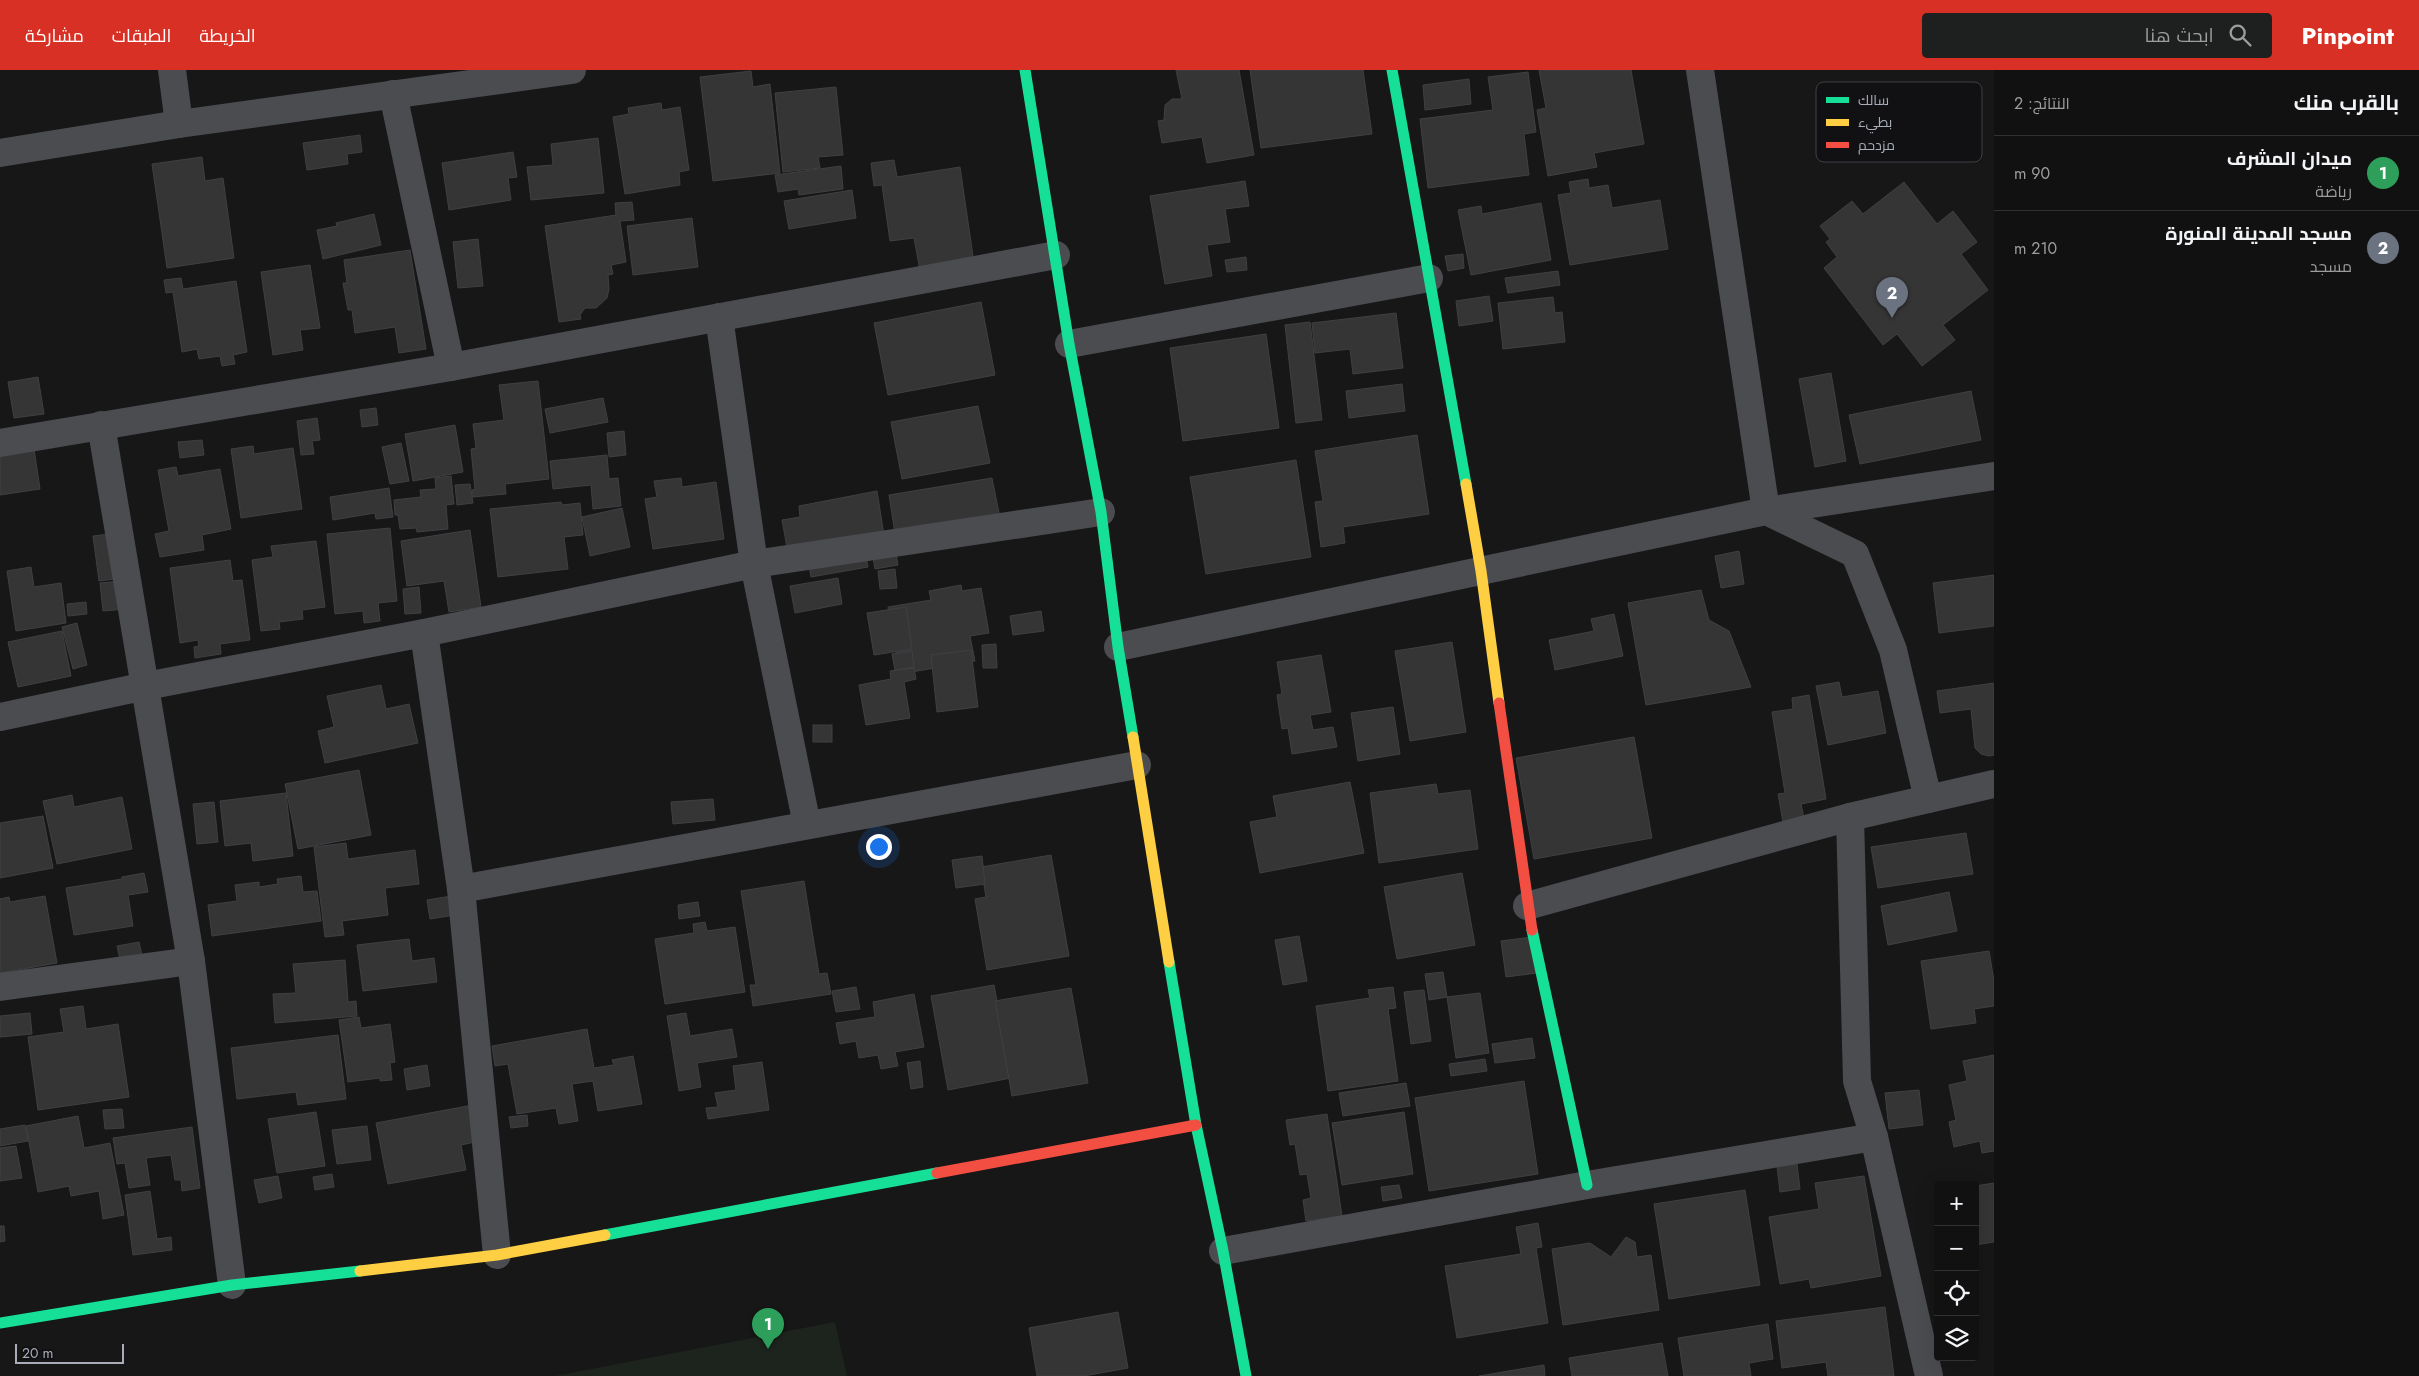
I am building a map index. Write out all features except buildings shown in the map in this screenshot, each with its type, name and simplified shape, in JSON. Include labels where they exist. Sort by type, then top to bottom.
[{"type":"street","points":[[172,70],[179,124]]},
{"type":"street","points":[[0,153],[179,124],[572,70]]},
{"type":"street","points":[[1025,70],[1069,344],[1101,512],[1118,647],[1196,1125],[1224,1251],[1246,1376]]},
{"type":"street","points":[[1392,70],[1481,571],[1527,906],[1587,1185]]},
{"type":"street","points":[[1700,70],[1766,511]]},
{"type":"street","points":[[393,94],[451,367]]},
{"type":"street","points":[[0,443],[451,367],[1056,255]]},
{"type":"street","points":[[1069,344],[1429,278]]},
{"type":"street","points":[[719,317],[754,564],[807,825]]},
{"type":"street","points":[[101,425],[191,961],[232,1286]]},
{"type":"street","points":[[1118,647],[1766,511],[1994,476]]},
{"type":"street","points":[[1766,511],[1855,554],[1893,650],[1928,799]]},
{"type":"street","points":[[0,717],[146,686],[424,633],[754,564],[1101,512]]},
{"type":"street","points":[[424,633],[461,889],[497,1256]]},
{"type":"street","points":[[461,889],[1137,765]]},
{"type":"street","points":[[1527,906],[1850,817],[1994,784]]},
{"type":"street","points":[[1850,817],[1857,1081],[1874,1137],[1929,1376]]},
{"type":"street","points":[[0,987],[191,961]]},
{"type":"street","points":[[0,1323],[232,1286],[497,1256],[1196,1125]]},
{"type":"street","points":[[1224,1251],[1587,1185],[1874,1137]]},
{"type":"shaded area","points":[[835,1322],[847,1376],[555,1376]]},
{"type":"traffic: fast","points":[[1025,70],[1069,344],[1101,512],[1118,647],[1133,737]]},
{"type":"traffic: fast","points":[[1392,70],[1466,484]]},
{"type":"traffic: fast","points":[[1532,930],[1587,1185]]},
{"type":"traffic: fast","points":[[1169,962],[1196,1125],[1223,1251],[1246,1376]]},
{"type":"traffic: fast","points":[[605,1235],[937,1173]]},
{"type":"traffic: fast","points":[[0,1323],[232,1285],[360,1271]]},
{"type":"traffic: slow","points":[[1466,484],[1481,571],[1499,703]]},
{"type":"traffic: slow","points":[[1133,737],[1169,962]]},
{"type":"traffic: slow","points":[[360,1271],[497,1255],[605,1235]]},
{"type":"traffic: jam","points":[[1499,703],[1532,930]]},
{"type":"traffic: jam","points":[[937,1173],[1196,1125]]},
{"type":"place","name":"مسجد المدينة المنورة","points":[[1892,318]]},
{"type":"place","name":"ميدان المشرف","points":[[768,1349]]}]
